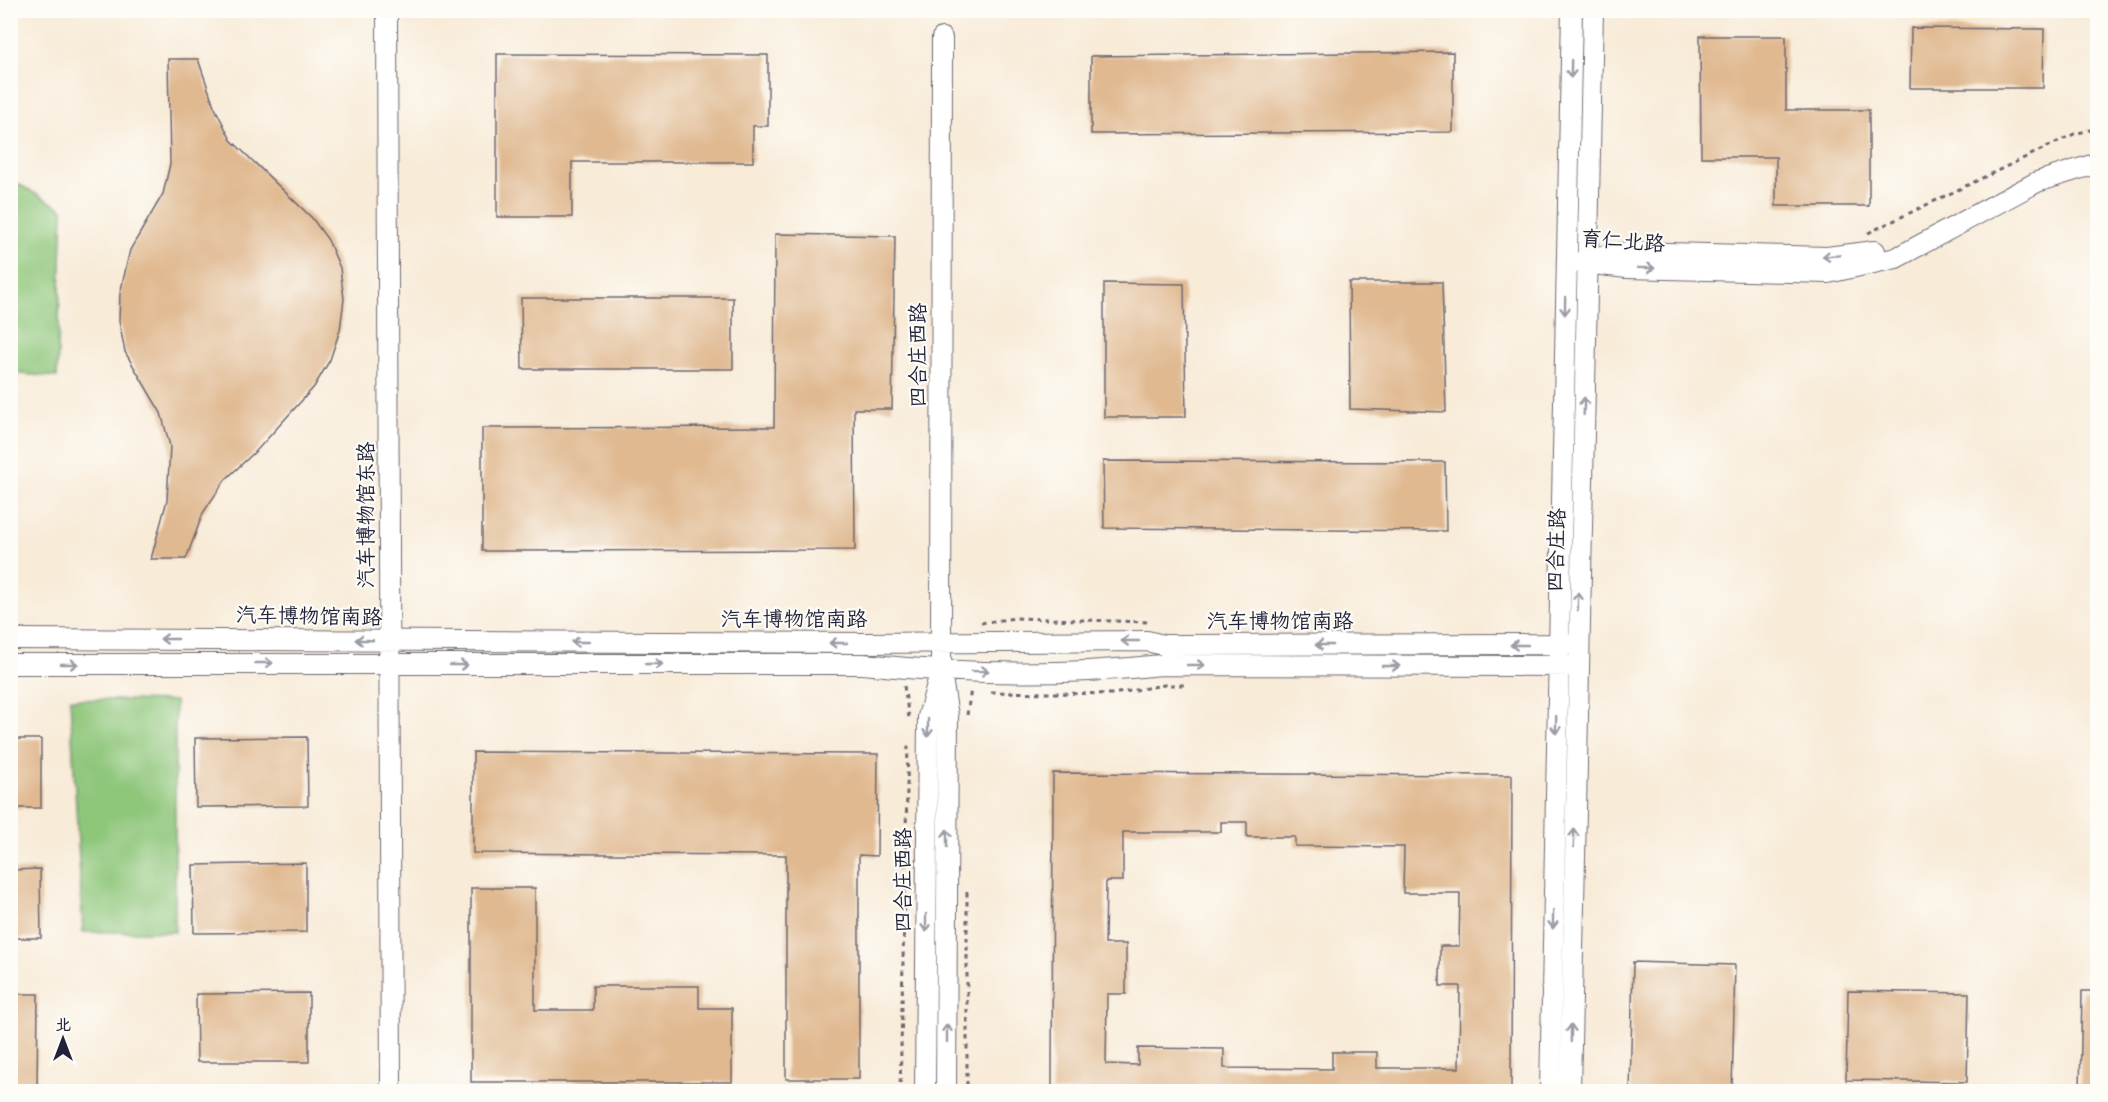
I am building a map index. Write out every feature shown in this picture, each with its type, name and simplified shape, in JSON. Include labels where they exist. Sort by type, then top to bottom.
[{"type":"street","name":"汽车博物馆东路","points":[[387,10],[391,1092]]},
{"type":"street","name":"四合庄路","points":[[1550,1092],[1572,10]]},
{"type":"street","name":"四合庄路","points":[[1570,1092],[1577,666],[1593,10]]},
{"type":"street","name":"四合庄西路","points":[[942,38],[941,672],[948,716],[946,1092]]},
{"type":"street","name":"育仁北路","points":[[1588,261],[1628,252],[1827,257],[1895,248],[2032,175],[2097,153]]},
{"type":"street","name":"育仁北路","points":[[1567,261],[1588,261],[1627,268],[1828,273],[1896,258],[2037,182],[2097,163]]},
{"type":"street","name":"汽车博物馆南路","points":[[10,639],[1147,641],[1162,645],[1578,644]]},
{"type":"street","points":[[10,664],[863,664],[941,672],[1112,671],[1161,665],[1577,666]]},
{"type":"street","name":"四合庄西路","points":[[925,1092],[928,717],[941,672]]},
{"type":"path","points":[[1858,236],[2074,134],[2097,128]]},
{"type":"path","points":[[974,623],[1015,618],[1150,622]]},
{"type":"path","points":[[901,668],[908,729]]},
{"type":"path","points":[[988,691],[1113,694],[1164,685],[1187,685]]},
{"type":"path","points":[[967,726],[971,688],[980,690]]},
{"type":"path","points":[[900,1092],[908,741]]},
{"type":"path","points":[[967,891],[967,1092]]},
{"type":"green space","points":[[11,180],[63,209],[57,377],[11,373]]},
{"type":"green space","points":[[70,699],[175,701],[175,932],[83,932]]},
{"type":"building","points":[[1911,28],[2044,29],[2043,88],[1910,88]]},
{"type":"building","points":[[1700,36],[1786,36],[1786,110],[1869,110],[1869,206],[1776,206],[1776,157],[1701,157]]},
{"type":"building","points":[[1453,52],[1453,132],[1091,134],[1091,56]]},
{"type":"building","points":[[497,54],[768,55],[768,126],[753,126],[753,162],[572,162],[572,217],[497,217]]},
{"type":"building","points":[[168,59],[198,59],[214,106],[231,140],[312,218],[328,240],[340,268],[344,299],[340,330],[330,360],[314,387],[258,449],[225,480],[203,513],[186,559],[151,559],[167,500],[170,446],[161,413],[125,352],[119,321],[120,294],[130,250],[163,194],[170,164]]},
{"type":"building","points":[[775,234],[895,236],[892,409],[854,409],[855,550],[482,551],[482,428],[774,427]]},
{"type":"building","points":[[1349,282],[1442,282],[1446,412],[1350,409]]},
{"type":"building","points":[[1104,283],[1184,284],[1186,417],[1104,417]]},
{"type":"building","points":[[521,298],[733,298],[733,369],[522,369]]},
{"type":"building","points":[[1103,461],[1445,462],[1446,531],[1104,528]]},
{"type":"building","points":[[307,737],[308,806],[196,807],[195,738]]},
{"type":"building","points":[[10,739],[41,739],[41,808],[10,808]]},
{"type":"building","points":[[473,752],[878,754],[877,856],[859,855],[859,1079],[786,1079],[786,855],[473,853]]},
{"type":"building","points":[[1053,773],[1512,775],[1511,1092],[1052,1092]],"holes":[[[1221,822],[1247,822],[1247,837],[1295,837],[1295,846],[1404,847],[1403,893],[1460,893],[1459,946],[1440,946],[1440,986],[1460,986],[1459,1068],[1377,1068],[1377,1052],[1332,1052],[1332,1069],[1224,1068],[1224,1049],[1138,1048],[1138,1065],[1106,1064],[1107,994],[1126,994],[1126,944],[1105,944],[1106,881],[1123,881],[1123,832],[1221,832]]]},
{"type":"building","points":[[306,863],[306,932],[194,933],[193,865]]},
{"type":"building","points":[[40,869],[41,938],[10,938],[10,870]]},
{"type":"building","points":[[471,888],[535,888],[535,1010],[593,1010],[593,986],[699,986],[699,1008],[732,1008],[732,1082],[471,1082]]},
{"type":"building","points":[[1633,962],[1735,965],[1732,1092],[1630,1092]]},
{"type":"building","points":[[1848,991],[1969,993],[1967,1082],[1846,1080]]},
{"type":"building","points":[[2082,991],[2097,991],[2097,1092],[2080,1092]]},
{"type":"building","points":[[309,993],[309,1062],[197,1062],[196,994]]},
{"type":"building","points":[[10,994],[38,994],[37,1092],[10,1092]]}]
